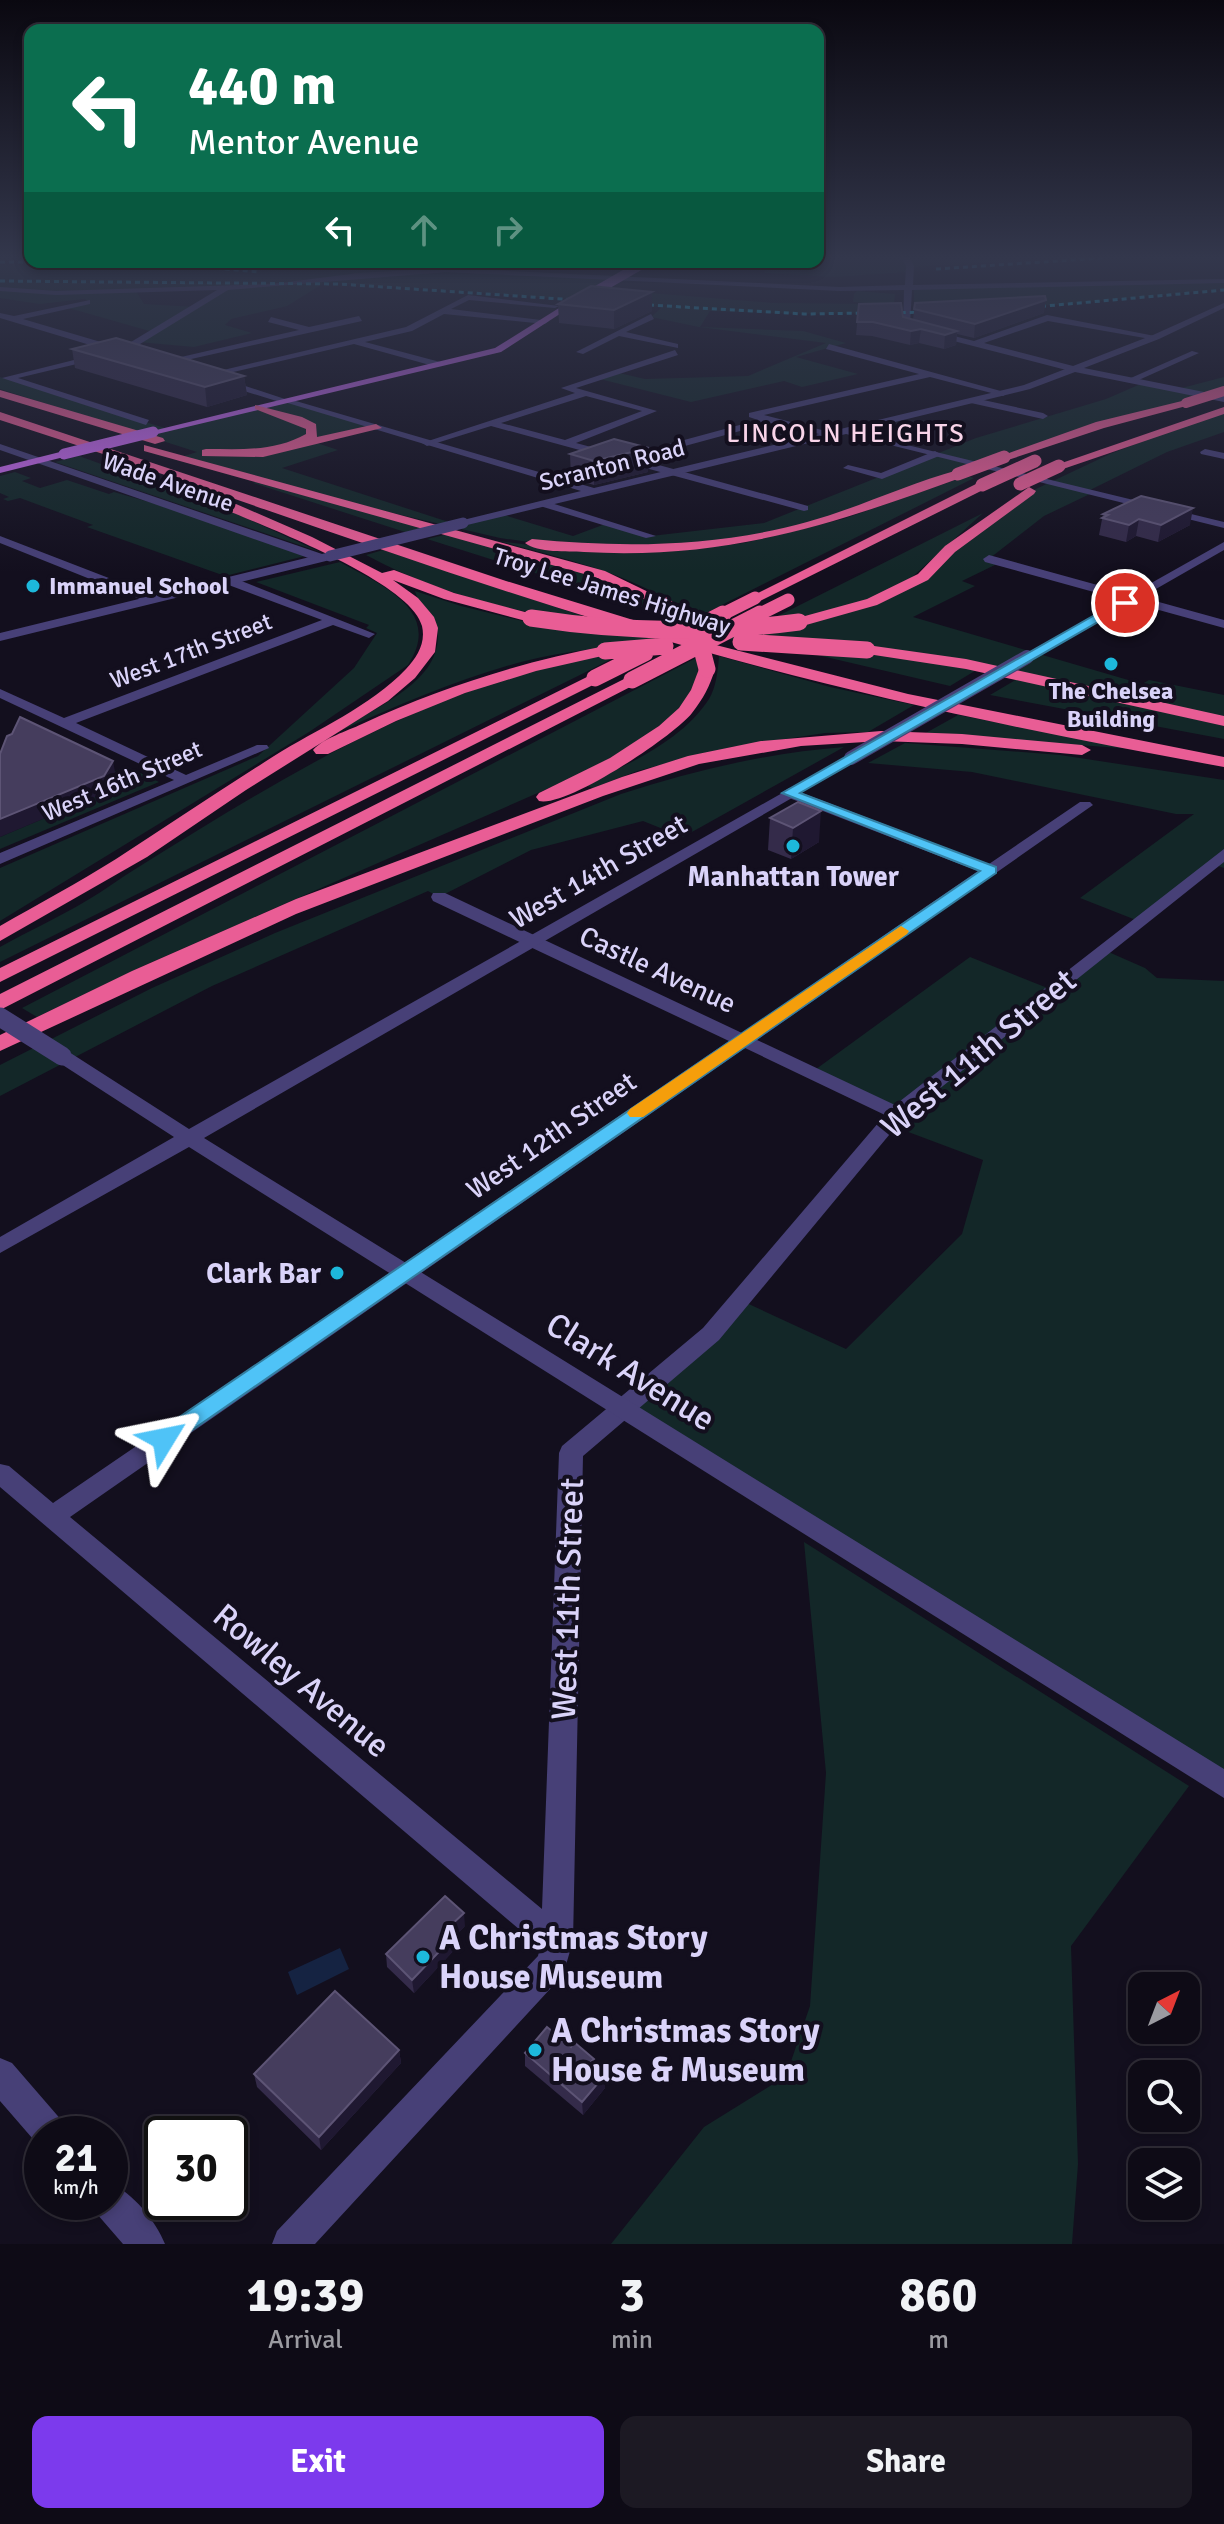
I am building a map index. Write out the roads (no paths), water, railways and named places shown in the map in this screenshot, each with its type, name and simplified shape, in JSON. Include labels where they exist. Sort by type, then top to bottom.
[{"type":"highway","points":[[2,384],[149,427]]},
{"type":"highway","points":[[2,384],[199,452],[238,455],[282,450],[376,428]]},
{"type":"highway","points":[[350,503],[519,541],[586,548],[655,548],[723,543],[790,531],[849,514],[1100,425],[1224,391]]},
{"type":"highway","points":[[0,976],[982,485],[1035,461],[1186,403]]},
{"type":"highway","points":[[0,404],[600,574],[662,602],[699,635],[705,647],[707,669],[702,685],[688,708],[640,747],[560,790],[140,976],[0,1044]]},
{"type":"highway","points":[[259,407],[298,419],[312,427],[312,436],[307,440],[282,450]]},
{"type":"highway","name":"Troy Lee James Highway","points":[[19,410],[679,626],[903,683],[1210,743]]},
{"type":"highway","points":[[1000,494],[1059,466],[1224,410]]},
{"type":"highway","points":[[0,418],[268,516],[417,585],[480,606],[531,618],[651,632],[720,631],[799,622],[872,602],[923,577],[950,549],[1029,491],[1206,415]]},
{"type":"highway","name":"Troy Lee James Highway","points":[[0,418],[738,656],[951,709],[1224,762]]},
{"type":"highway","points":[[128,859],[383,695],[423,660],[431,642],[427,618],[420,609],[365,570],[297,535],[155,475]]},
{"type":"highway","points":[[0,1003],[795,596]]},
{"type":"highway","points":[[0,935],[128,859],[381,720],[484,679],[605,651],[736,642],[867,650],[978,666],[1224,721]]},
{"type":"highway","points":[[290,909],[624,781],[761,745],[832,738],[942,737],[1114,753],[1224,770]]},
{"type":"main road","points":[[0,470],[149,427],[168,429],[443,363]]},
{"type":"street","points":[[2,384],[78,363]]},
{"type":"street","points":[[160,363],[595,492]]},
{"type":"street","points":[[203,376],[260,363]]},
{"type":"street","points":[[432,363],[437,364]]},
{"type":"street","points":[[565,443],[652,411],[566,388],[637,363]]},
{"type":"street","points":[[887,363],[1003,393]]},
{"type":"street","points":[[1049,363],[1224,399]]},
{"type":"street","name":"Scranton Road","points":[[0,637],[974,401],[1090,363]]},
{"type":"street","points":[[1129,381],[1172,363]]},
{"type":"street","points":[[833,436],[752,415],[929,374]]},
{"type":"street","points":[[427,443],[586,393]]},
{"type":"street","points":[[974,401],[1043,416]]},
{"type":"street","points":[[626,459],[769,420]]},
{"type":"street","points":[[491,423],[804,508]]},
{"type":"street","points":[[846,433],[1224,525]]},
{"type":"street","name":"Wade Avenue","points":[[0,447],[326,557]]},
{"type":"street","points":[[1205,452],[1224,456]]},
{"type":"street","points":[[848,468],[882,476],[935,454]]},
{"type":"street","points":[[544,504],[650,536]]},
{"type":"street","points":[[0,539],[154,600]]},
{"type":"street","name":"West 14th Street","points":[[0,1246],[1224,545]]},
{"type":"street","points":[[989,559],[1224,624]]},
{"type":"street","points":[[230,581],[369,634]]},
{"type":"street","name":"West 17th Street","points":[[63,723],[334,620]]},
{"type":"street","points":[[0,693],[186,780]]},
{"type":"street","name":"West 16th Street","points":[[0,859],[262,748]]},
{"type":"street","points":[[789,793],[991,870]]},
{"type":"street","name":"West 12th Street","points":[[53,1516],[1085,805]]},
{"type":"street","name":"West 11th Street","points":[[290,2244],[552,1964],[557,1941],[571,1453],[711,1334],[897,1113],[1224,854]]},
{"type":"street","name":"Castle Avenue","points":[[439,897],[897,1113]]},
{"type":"street","name":"Clark Avenue","points":[[0,1017],[188,1138],[1224,1785]]},
{"type":"street","name":"Rowley Avenue","points":[[0,1473],[557,1941]]},
{"type":"street","points":[[0,2075],[35,2116]]},
{"type":"street","points":[[126,2220],[147,2244]]},
{"type":"water","points":[[340,1948],[349,1969],[297,1995],[288,1972]]},
{"type":"place","name":"Immanuel School","points":[[33,586]]},
{"type":"place","name":"The Chelsea Building","points":[[1111,664]]},
{"type":"place","name":"Manhattan Tower","points":[[793,846]]},
{"type":"place","name":"Clark Bar","points":[[337,1273]]},
{"type":"place","name":"A Christmas Story House Museum","points":[[423,1957]]},
{"type":"place","name":"A Christmas Story House & Museum","points":[[535,2050]]},
{"type":"district","name":"LINCOLN HEIGHTS","points":[[846,433]]}]
